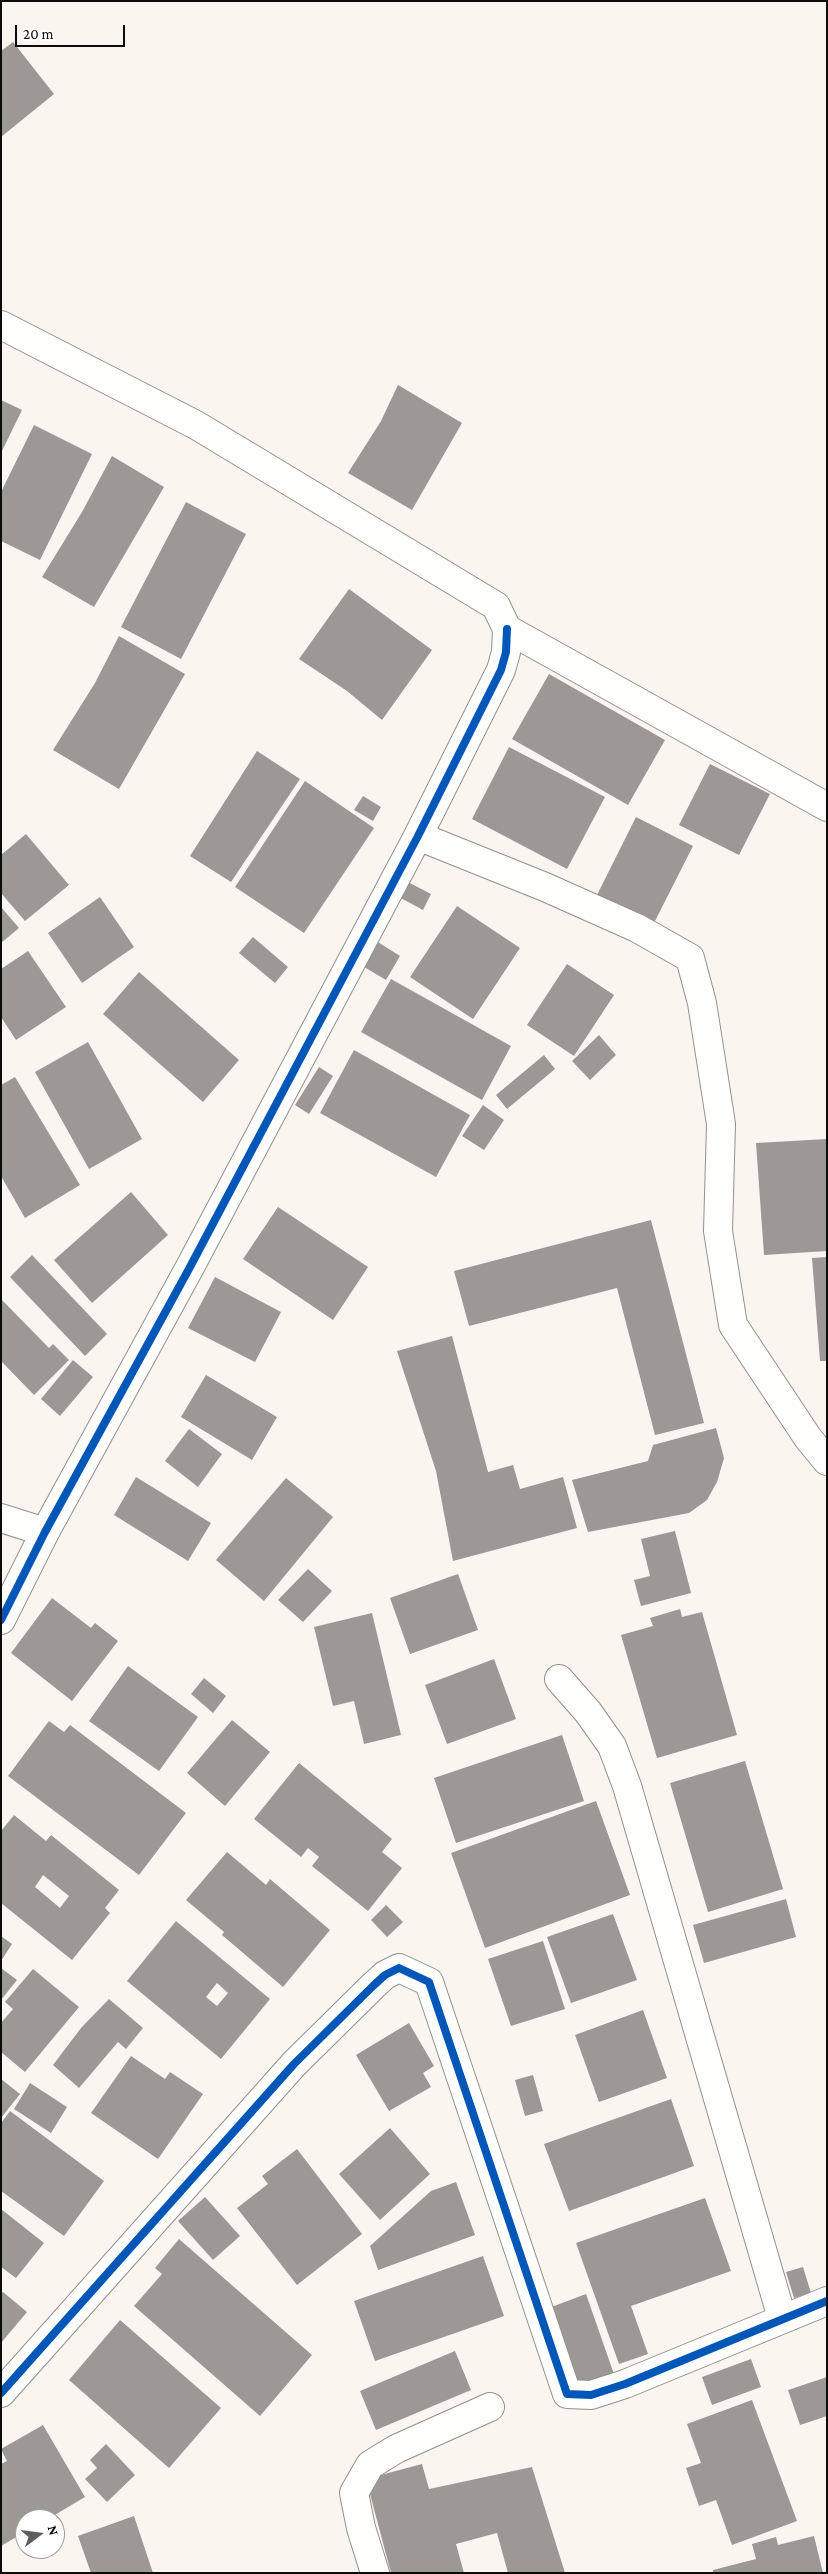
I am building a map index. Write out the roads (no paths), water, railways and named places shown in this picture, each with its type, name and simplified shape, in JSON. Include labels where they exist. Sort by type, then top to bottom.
[{"type":"street","points":[[1,326],[196,425],[496,606],[507,629],[506,652],[501,670],[418,836],[190,1267],[45,1532],[1,1620]]},
{"type":"street","points":[[507,629],[827,807]]},
{"type":"street","points":[[418,836],[545,886],[637,928],[690,958],[702,1003],[721,1124],[718,1231],[733,1325],[808,1438],[827,1461]]},
{"type":"street","points":[[1,1518],[45,1532]]},
{"type":"street","points":[[559,1679],[588,1712],[612,1746],[626,1786],[782,2318]]},
{"type":"street","points":[[1,2393],[294,2064],[373,1986],[399,1968],[429,1982],[567,2394],[591,2395],[624,2384],[827,2301]]},
{"type":"street","points":[[375,2573],[361,2528],[354,2493],[370,2465],[396,2449],[490,2407]]}]
